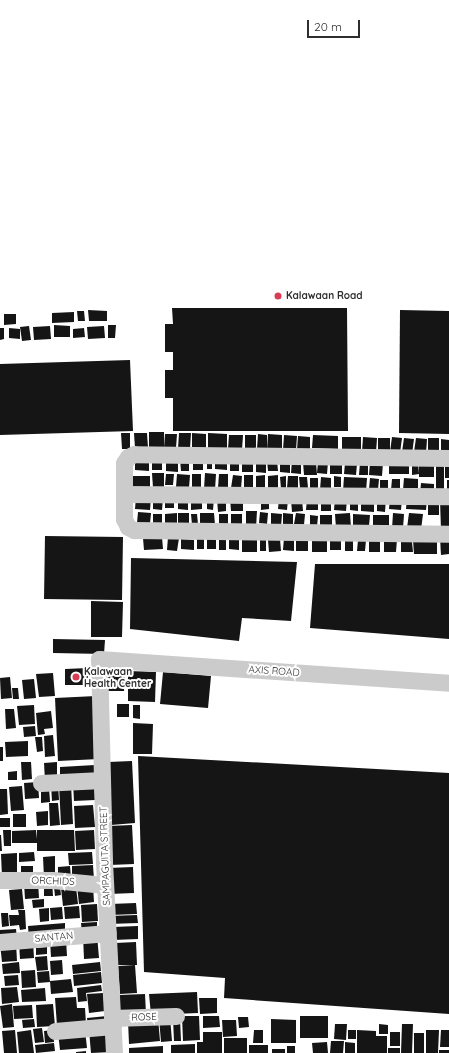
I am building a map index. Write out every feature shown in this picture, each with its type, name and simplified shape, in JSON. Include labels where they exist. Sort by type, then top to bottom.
[{"type":"street","points":[[449,458],[134,454],[128,457],[124,463],[124,519],[128,527],[134,530],[449,534]]},
{"type":"street","points":[[125,494],[449,496]]},
{"type":"street","name":"AXIS ROAD","points":[[99,659],[449,684]]},
{"type":"street","name":"SAMPAGUITA STREET","points":[[99,659],[105,885],[114,1053]]},
{"type":"street","points":[[41,783],[102,780]]},
{"type":"street","name":"ORCHIDS","points":[[0,880],[53,880],[105,885]]},
{"type":"street","name":"SANTAN","points":[[0,942],[108,933]]},
{"type":"street","name":"ROSE","points":[[55,1031],[113,1022],[176,1016]]},
{"type":"building","points":[[172,308],[347,308],[348,431],[173,431],[173,398],[165,398],[165,370],[173,370],[173,352],[165,352],[165,324],[173,324]]},
{"type":"building","points":[[88,310],[107,311],[107,321],[89,321]]},
{"type":"building","points":[[400,310],[449,311],[449,434],[399,433]]},
{"type":"building","points":[[77,311],[84,311],[85,321],[78,321]]},
{"type":"building","points":[[74,312],[74,322],[52,323],[52,313]]},
{"type":"building","points":[[4,314],[16,314],[16,324],[4,325]]},
{"type":"building","points":[[54,325],[70,326],[70,337],[54,337]]},
{"type":"building","points":[[108,325],[116,325],[115,338],[108,338]]},
{"type":"building","points":[[29,326],[31,340],[22,341],[20,327]]},
{"type":"building","points":[[50,326],[51,339],[34,340],[33,327]]},
{"type":"building","points":[[104,326],[105,338],[88,339],[87,327]]},
{"type":"building","points":[[0,328],[4,328],[4,339],[0,340]]},
{"type":"building","points":[[9,328],[20,329],[20,339],[9,338]]},
{"type":"building","points":[[84,328],[85,337],[73,338],[73,329]]},
{"type":"building","points":[[130,360],[133,431],[0,435],[0,364]]},
{"type":"building","points":[[149,432],[164,432],[164,448],[149,448]]},
{"type":"building","points":[[121,433],[130,433],[130,449],[122,449]]},
{"type":"building","points":[[134,433],[147,433],[148,448],[135,448]]},
{"type":"building","points":[[179,433],[191,433],[190,449],[178,449]]},
{"type":"building","points":[[192,433],[206,434],[206,449],[192,449]]},
{"type":"building","points":[[208,433],[227,434],[227,450],[208,449]]},
{"type":"building","points":[[165,434],[177,434],[176,448],[164,448]]},
{"type":"building","points":[[258,434],[267,435],[267,450],[257,449]]},
{"type":"building","points":[[268,434],[282,435],[282,450],[267,450]]},
{"type":"building","points":[[229,435],[243,435],[242,450],[228,449]]},
{"type":"building","points":[[245,435],[256,435],[256,450],[245,450]]},
{"type":"building","points":[[284,435],[297,436],[296,450],[283,450]]},
{"type":"building","points":[[313,435],[338,436],[338,449],[312,448]]},
{"type":"building","points":[[298,436],[310,437],[310,451],[297,450]]},
{"type":"building","points":[[342,437],[361,437],[361,454],[342,453]]},
{"type":"building","points":[[363,437],[377,438],[376,453],[362,452]]},
{"type":"building","points":[[392,437],[402,438],[400,453],[390,452]]},
{"type":"building","points":[[378,438],[390,438],[390,454],[378,454]]},
{"type":"building","points":[[404,438],[414,439],[412,454],[402,452]]},
{"type":"building","points":[[416,438],[427,439],[426,454],[414,452]]},
{"type":"building","points":[[428,438],[439,438],[439,454],[428,454]]},
{"type":"building","points":[[441,439],[449,440],[449,454],[441,454]]},
{"type":"building","points":[[135,457],[149,457],[149,471],[135,470]]},
{"type":"building","points":[[193,458],[203,459],[203,470],[193,470]]},
{"type":"building","points":[[215,458],[227,458],[227,470],[215,469]]},
{"type":"building","points":[[180,459],[189,459],[189,471],[181,471]]},
{"type":"building","points":[[242,459],[253,460],[253,472],[242,472]]},
{"type":"building","points":[[152,460],[162,460],[162,470],[152,470]]},
{"type":"building","points":[[166,460],[178,460],[178,472],[166,471]]},
{"type":"building","points":[[207,460],[212,460],[212,469],[207,469]]},
{"type":"building","points":[[230,460],[239,460],[239,471],[230,471]]},
{"type":"building","points":[[267,460],[277,460],[278,471],[268,471]]},
{"type":"building","points":[[280,460],[290,460],[290,473],[280,472]]},
{"type":"building","points":[[292,460],[301,460],[301,474],[291,473]]},
{"type":"building","points":[[256,461],[266,461],[266,473],[256,472]]},
{"type":"building","points":[[389,461],[409,462],[409,474],[389,474]]},
{"type":"building","points":[[303,462],[316,462],[317,475],[304,475]]},
{"type":"building","points":[[318,462],[328,462],[327,474],[317,473]]},
{"type":"building","points":[[330,462],[342,462],[342,474],[330,474]]},
{"type":"building","points":[[360,462],[368,462],[368,475],[359,475]]},
{"type":"building","points":[[370,462],[383,463],[382,476],[369,475]]},
{"type":"building","points":[[412,462],[418,462],[419,474],[412,475]]},
{"type":"building","points":[[419,462],[434,462],[434,477],[419,477]]},
{"type":"building","points":[[345,463],[357,464],[356,475],[344,474]]},
{"type":"building","points":[[445,464],[449,464],[449,478],[445,478]]},
{"type":"building","points":[[436,466],[444,466],[444,491],[436,491]]},
{"type":"building","points":[[152,473],[164,473],[164,487],[153,488]]},
{"type":"building","points":[[205,473],[216,474],[215,490],[204,489]]},
{"type":"building","points":[[166,474],[174,474],[173,485],[165,485]]},
{"type":"building","points":[[177,474],[190,475],[189,488],[176,487]]},
{"type":"building","points":[[192,474],[201,474],[201,487],[192,487]]},
{"type":"building","points":[[219,474],[228,474],[228,488],[218,488]]},
{"type":"building","points":[[233,475],[242,476],[241,489],[231,488]]},
{"type":"building","points":[[244,475],[253,475],[253,490],[244,489]]},
{"type":"building","points":[[265,475],[265,489],[256,490],[256,476]]},
{"type":"building","points":[[278,475],[278,489],[268,489],[268,476]]},
{"type":"building","points":[[133,476],[150,476],[150,488],[133,488]]},
{"type":"building","points":[[286,476],[286,488],[281,489],[280,477]]},
{"type":"building","points":[[288,476],[298,476],[298,488],[287,488]]},
{"type":"building","points":[[334,476],[341,477],[341,487],[334,487]]},
{"type":"building","points":[[299,477],[307,477],[308,488],[300,488]]},
{"type":"building","points":[[321,477],[331,478],[331,490],[320,490]]},
{"type":"building","points":[[344,477],[367,478],[366,492],[343,491]]},
{"type":"building","points":[[310,478],[318,478],[318,490],[310,490]]},
{"type":"building","points":[[370,478],[379,479],[378,490],[369,489]]},
{"type":"building","points":[[404,478],[418,479],[418,491],[403,490]]},
{"type":"building","points":[[392,479],[400,479],[400,491],[391,490]]},
{"type":"building","points":[[380,480],[388,480],[388,491],[380,491]]},
{"type":"building","points":[[447,480],[449,480],[449,494],[447,494]]},
{"type":"building","points":[[421,483],[434,484],[434,495],[420,494]]},
{"type":"building","points":[[136,497],[151,498],[150,510],[135,509]]},
{"type":"building","points":[[191,497],[202,497],[202,509],[191,510]]},
{"type":"building","points":[[226,497],[226,511],[218,512],[217,498]]},
{"type":"building","points":[[153,498],[163,498],[162,510],[153,509]]},
{"type":"building","points":[[165,498],[174,498],[174,508],[165,508]]},
{"type":"building","points":[[178,498],[188,498],[188,510],[178,509]]},
{"type":"building","points":[[207,498],[214,498],[213,510],[207,509]]},
{"type":"building","points":[[230,498],[243,498],[243,511],[231,511]]},
{"type":"building","points":[[279,498],[288,499],[287,510],[278,509]]},
{"type":"building","points":[[307,498],[318,498],[318,510],[306,510]]},
{"type":"building","points":[[321,498],[331,499],[331,511],[321,511]]},
{"type":"building","points":[[335,498],[347,499],[346,511],[334,510]]},
{"type":"building","points":[[377,498],[386,498],[385,512],[377,511]]},
{"type":"building","points":[[390,498],[402,499],[401,510],[389,509]]},
{"type":"building","points":[[407,498],[427,499],[426,510],[406,509]]},
{"type":"building","points":[[261,499],[269,499],[269,509],[261,510]]},
{"type":"building","points":[[302,499],[303,511],[292,512],[291,500]]},
{"type":"building","points":[[350,499],[358,499],[358,511],[350,510]]},
{"type":"building","points":[[361,499],[374,499],[374,512],[361,511]]},
{"type":"building","points":[[428,500],[439,500],[439,515],[428,515]]},
{"type":"building","points":[[440,500],[449,500],[449,530],[441,530]]},
{"type":"building","points":[[246,511],[257,511],[256,528],[246,527]]},
{"type":"building","points":[[138,512],[151,513],[150,524],[137,523]]},
{"type":"building","points":[[260,512],[268,513],[267,524],[259,523]]},
{"type":"building","points":[[177,513],[177,524],[165,524],[165,514]]},
{"type":"building","points":[[178,513],[189,513],[189,526],[178,525]]},
{"type":"building","points":[[200,513],[214,513],[215,525],[200,525]]},
{"type":"building","points":[[271,513],[282,514],[281,527],[271,527]]},
{"type":"building","points":[[283,513],[293,514],[293,526],[283,526]]},
{"type":"building","points":[[296,513],[305,514],[304,525],[294,524]]},
{"type":"building","points":[[350,513],[351,528],[336,529],[335,514]]},
{"type":"building","points":[[393,513],[404,514],[403,529],[392,529]]},
{"type":"building","points":[[409,513],[423,514],[421,530],[407,528]]},
{"type":"building","points":[[153,514],[162,514],[162,524],[153,524]]},
{"type":"building","points":[[191,514],[197,514],[198,524],[192,525]]},
{"type":"building","points":[[219,514],[228,514],[228,526],[219,526]]},
{"type":"building","points":[[231,514],[242,514],[242,527],[231,526]]},
{"type":"building","points":[[353,514],[370,515],[369,526],[353,526]]},
{"type":"building","points":[[310,515],[318,516],[317,527],[310,526]]},
{"type":"building","points":[[320,515],[332,515],[332,528],[320,527]]},
{"type":"building","points":[[373,515],[389,515],[389,528],[373,528]]},
{"type":"building","points":[[45,536],[123,537],[122,600],[44,599]]},
{"type":"building","points":[[162,537],[163,549],[144,550],[143,538]]},
{"type":"building","points":[[168,537],[179,538],[177,551],[167,550]]},
{"type":"building","points":[[207,537],[216,537],[216,549],[207,549]]},
{"type":"building","points":[[284,537],[294,538],[294,551],[283,550]]},
{"type":"building","points":[[296,537],[308,537],[308,551],[296,551]]},
{"type":"building","points":[[312,537],[327,538],[327,552],[312,552]]},
{"type":"building","points":[[449,537],[449,554],[441,555],[440,538]]},
{"type":"building","points":[[197,538],[204,538],[204,549],[197,549]]},
{"type":"building","points":[[219,538],[226,538],[226,550],[219,550]]},
{"type":"building","points":[[229,538],[239,538],[239,550],[229,549]]},
{"type":"building","points":[[242,538],[257,538],[257,552],[242,552]]},
{"type":"building","points":[[330,538],[341,538],[341,550],[330,550]]},
{"type":"building","points":[[181,539],[194,540],[194,550],[181,549]]},
{"type":"building","points":[[260,539],[266,540],[266,551],[260,551]]},
{"type":"building","points":[[280,539],[281,551],[269,552],[268,540]]},
{"type":"building","points":[[345,539],[353,539],[353,551],[345,551]]},
{"type":"building","points":[[369,539],[380,540],[380,552],[369,552]]},
{"type":"building","points":[[384,539],[397,539],[396,552],[384,552]]},
{"type":"building","points":[[437,539],[437,554],[414,554],[413,540]]},
{"type":"building","points":[[358,540],[366,540],[365,551],[357,551]]},
{"type":"building","points":[[401,541],[412,542],[413,552],[401,552]]},
{"type":"building","points":[[131,558],[297,562],[291,621],[242,618],[239,641],[130,629]]},
{"type":"building","points":[[315,564],[449,564],[449,639],[310,628]]},
{"type":"building","points":[[91,601],[123,602],[122,637],[91,637]]},
{"type":"building","points":[[53,639],[105,640],[104,654],[53,653]]},
{"type":"building","points":[[106,666],[125,667],[124,691],[106,691]]},
{"type":"building","name":"Kalawaan Health Center","points":[[88,668],[88,685],[65,685],[65,669]]},
{"type":"building","points":[[128,671],[156,672],[155,702],[128,701]]},
{"type":"building","points":[[163,672],[211,676],[208,708],[160,704]]},
{"type":"building","points":[[53,673],[55,696],[39,697],[36,674]]},
{"type":"building","points":[[10,677],[12,698],[1,699],[0,678]]},
{"type":"building","points":[[34,679],[36,698],[24,699],[22,680]]},
{"type":"building","points":[[12,688],[18,688],[19,699],[13,699]]},
{"type":"building","points":[[96,696],[99,759],[58,761],[55,698]]},
{"type":"building","points":[[117,704],[129,704],[129,717],[117,717]]},
{"type":"building","points":[[34,705],[35,724],[19,725],[17,706]]},
{"type":"building","points":[[133,705],[140,705],[140,719],[133,718]]},
{"type":"building","points":[[5,709],[14,709],[16,728],[6,729]]},
{"type":"building","points":[[51,711],[53,728],[44,729],[45,734],[38,735],[36,713]]},
{"type":"building","points":[[133,723],[153,724],[152,754],[133,754]]},
{"type":"building","points":[[35,726],[36,736],[24,737],[23,727]]},
{"type":"building","points":[[53,735],[55,756],[45,757],[44,736]]},
{"type":"building","points":[[35,737],[42,737],[43,751],[37,752]]},
{"type":"building","points":[[28,741],[28,756],[6,757],[5,742]]},
{"type":"building","points":[[0,747],[3,747],[3,761],[0,761]]},
{"type":"building","points":[[138,756],[449,773],[449,1014],[224,998],[225,978],[144,972]]},
{"type":"building","points":[[132,761],[135,823],[111,825],[108,762]]},
{"type":"building","points":[[21,762],[31,762],[32,779],[22,780]]},
{"type":"building","points":[[57,762],[57,780],[45,781],[44,763]]},
{"type":"building","points":[[95,765],[95,779],[60,780],[60,767]]},
{"type":"building","points":[[17,771],[17,780],[8,780],[8,772]]},
{"type":"building","points":[[38,782],[39,798],[25,799],[24,783]]},
{"type":"building","points":[[94,782],[95,800],[74,801],[73,783]]},
{"type":"building","points":[[51,784],[58,784],[59,800],[52,801]]},
{"type":"building","points":[[71,784],[73,824],[61,825],[59,785]]},
{"type":"building","points":[[22,786],[24,810],[11,811],[9,787]]},
{"type":"building","points":[[49,787],[50,802],[41,803],[41,788]]},
{"type":"building","points":[[0,789],[7,789],[8,814],[0,815]]},
{"type":"building","points":[[49,803],[58,803],[60,825],[50,826]]},
{"type":"building","points":[[93,805],[95,827],[75,828],[74,806]]},
{"type":"building","points":[[48,811],[48,825],[37,826],[36,812]]},
{"type":"building","points":[[13,814],[26,814],[26,827],[13,827]]},
{"type":"building","points":[[0,818],[10,818],[10,827],[0,827]]},
{"type":"building","points":[[132,825],[134,864],[110,865],[108,826]]},
{"type":"building","points":[[3,830],[11,830],[11,846],[4,846]]},
{"type":"building","points":[[36,830],[36,839],[37,830],[74,830],[75,851],[37,851],[37,843],[12,843],[12,831]]},
{"type":"building","points":[[94,830],[95,849],[76,850],[75,831]]},
{"type":"building","points":[[1,835],[2,851],[0,851]]},
{"type":"building","points":[[34,852],[35,861],[19,862],[19,853]]},
{"type":"building","points":[[92,852],[93,864],[69,865],[68,853]]},
{"type":"building","points":[[17,853],[17,877],[2,877],[1,854]]},
{"type":"building","points":[[55,856],[55,878],[44,878],[43,857]]},
{"type":"building","points":[[93,865],[94,880],[72,882],[72,866]]},
{"type":"building","points":[[21,866],[33,866],[33,876],[21,876]]},
{"type":"building","points":[[70,866],[71,878],[58,879],[58,867]]},
{"type":"building","points":[[133,867],[134,893],[109,894],[108,868]]},
{"type":"building","points":[[44,881],[52,881],[53,896],[44,896]]},
{"type":"building","points":[[38,882],[39,898],[25,899],[24,883]]},
{"type":"building","points":[[93,885],[94,902],[79,904],[77,886]]},
{"type":"building","points":[[54,887],[60,887],[61,895],[55,896]]},
{"type":"building","points":[[76,887],[78,904],[63,906],[61,888]]},
{"type":"building","points":[[22,889],[24,909],[11,910],[9,890]]},
{"type":"building","points":[[44,899],[44,907],[33,908],[32,900]]},
{"type":"building","points":[[136,903],[137,914],[110,915],[110,904]]},
{"type":"building","points":[[97,904],[98,921],[82,922],[81,905]]},
{"type":"building","points":[[79,906],[80,918],[65,919],[64,907]]},
{"type":"building","points":[[62,907],[63,919],[51,920],[50,908]]},
{"type":"building","points":[[49,908],[49,921],[40,922],[39,909]]},
{"type":"building","points":[[18,910],[25,910],[26,929],[20,930],[19,925],[10,926],[9,915],[19,915]]},
{"type":"building","points":[[1,913],[8,913],[9,926],[2,927]]},
{"type":"building","points":[[137,915],[138,923],[109,924],[109,916]]},
{"type":"building","points":[[97,922],[97,932],[82,933],[81,923]]},
{"type":"building","points":[[65,923],[65,936],[29,939],[28,926]]},
{"type":"building","points":[[138,926],[138,939],[113,940],[113,927]]},
{"type":"building","points":[[16,929],[17,939],[0,941],[0,930]]},
{"type":"building","points":[[97,935],[99,958],[84,959],[83,936]]},
{"type":"building","points":[[66,939],[67,956],[51,957],[50,940]]},
{"type":"building","points":[[33,941],[34,958],[20,959],[19,942]]},
{"type":"building","points":[[136,942],[137,965],[117,965],[115,943]]},
{"type":"building","points":[[16,943],[17,961],[2,962],[0,944]]},
{"type":"building","points":[[47,947],[47,954],[36,955],[36,948]]},
{"type":"building","points":[[47,956],[48,970],[37,971],[35,957]]},
{"type":"building","points":[[62,960],[63,974],[51,975],[50,961]]},
{"type":"building","points":[[19,962],[20,973],[3,974],[2,964]]},
{"type":"building","points":[[100,962],[101,971],[73,974],[72,965]]},
{"type":"building","points":[[135,965],[137,993],[120,994],[118,966]]},
{"type":"building","points":[[35,970],[36,987],[22,988],[21,971]]},
{"type":"building","points":[[49,971],[50,982],[38,983],[37,972]]},
{"type":"building","points":[[101,972],[102,983],[74,986],[73,975]]},
{"type":"building","points":[[18,975],[19,985],[5,986],[4,976]]},
{"type":"building","points":[[71,979],[73,992],[51,994],[50,981]]},
{"type":"building","points":[[101,985],[102,991],[86,993],[87,1001],[78,1002],[77,988]]},
{"type":"building","points":[[17,987],[19,1002],[2,1004],[1,988]]},
{"type":"building","points":[[45,988],[46,1001],[22,1002],[21,990]]},
{"type":"building","points":[[197,992],[198,1013],[151,1015],[149,994]]},
{"type":"building","points":[[103,993],[105,1011],[89,1013],[87,994]]},
{"type":"building","points":[[145,994],[146,1014],[120,1016],[119,995]]},
{"type":"building","points":[[76,997],[77,1008],[85,1008],[86,1024],[57,1026],[55,998]]},
{"type":"building","points":[[199,998],[217,998],[217,1013],[200,1014]]},
{"type":"building","points":[[12,1004],[14,1027],[3,1028],[0,1006]]},
{"type":"building","points":[[53,1004],[55,1026],[37,1027],[36,1005]]},
{"type":"building","points":[[32,1005],[33,1018],[14,1019],[13,1006]]},
{"type":"building","points":[[107,1016],[108,1026],[88,1028],[87,1018]]},
{"type":"building","points":[[182,1016],[199,1016],[200,1040],[183,1041]]},
{"type":"building","points":[[203,1016],[219,1016],[220,1027],[203,1028]]},
{"type":"building","points":[[300,1016],[328,1016],[328,1038],[300,1038]]},
{"type":"building","points":[[170,1017],[172,1041],[161,1042],[159,1018]]},
{"type":"building","points":[[238,1017],[248,1017],[249,1027],[239,1028]]},
{"type":"building","points":[[158,1018],[160,1041],[129,1044],[128,1021]]},
{"type":"building","points":[[180,1018],[181,1041],[174,1041],[173,1019]]},
{"type":"building","points":[[34,1019],[35,1027],[23,1028],[22,1020]]},
{"type":"building","points":[[271,1019],[296,1020],[296,1043],[271,1043]]},
{"type":"building","points":[[222,1020],[236,1020],[237,1036],[223,1037]]},
{"type":"building","points":[[335,1024],[347,1024],[346,1040],[334,1039]]},
{"type":"building","points":[[379,1024],[388,1025],[388,1034],[379,1034]]},
{"type":"building","points":[[402,1024],[413,1024],[412,1053],[401,1053]]},
{"type":"building","points":[[42,1028],[44,1042],[35,1043],[33,1029]]},
{"type":"building","points":[[109,1028],[112,1052],[91,1053],[89,1030]]},
{"type":"building","points":[[15,1030],[17,1053],[4,1053],[2,1031]]},
{"type":"building","points":[[31,1030],[34,1053],[19,1053],[17,1032]]},
{"type":"building","points":[[53,1030],[54,1042],[45,1043],[44,1031]]},
{"type":"building","points":[[85,1030],[87,1048],[60,1050],[58,1033]]},
{"type":"building","points":[[254,1030],[263,1030],[263,1043],[253,1043]]},
{"type":"building","points":[[348,1030],[356,1030],[356,1039],[348,1039]]},
{"type":"building","points":[[357,1030],[376,1031],[376,1036],[387,1036],[387,1053],[357,1053]]},
{"type":"building","points":[[426,1030],[439,1030],[438,1053],[426,1053]]},
{"type":"building","points":[[441,1030],[449,1030],[449,1047],[440,1047]]},
{"type":"building","points":[[203,1032],[222,1032],[222,1053],[197,1053],[197,1042],[203,1042]]},
{"type":"building","points":[[390,1032],[400,1032],[400,1046],[390,1046]]},
{"type":"building","points":[[414,1033],[424,1033],[424,1053],[414,1053]]},
{"type":"building","points":[[224,1038],[247,1038],[247,1053],[224,1053]]},
{"type":"building","points":[[331,1041],[344,1041],[343,1053],[330,1053]]},
{"type":"building","points":[[327,1042],[328,1053],[313,1053],[312,1043]]},
{"type":"building","points":[[345,1042],[355,1043],[355,1053],[345,1053]]},
{"type":"building","points":[[54,1043],[55,1051],[36,1053],[35,1045]]},
{"type":"building","points":[[195,1044],[195,1053],[171,1053],[171,1045]]},
{"type":"building","points":[[249,1045],[268,1045],[268,1053],[249,1053]]},
{"type":"building","points":[[163,1046],[163,1053],[129,1053],[129,1048]]},
{"type":"building","points":[[287,1046],[295,1046],[295,1053],[287,1053]]},
{"type":"building","points":[[388,1048],[400,1048],[400,1053],[388,1053]]},
{"type":"building","points":[[272,1049],[285,1049],[285,1053],[272,1053]]},
{"type":"building","points":[[439,1050],[449,1050],[449,1053],[439,1053]]},
{"type":"building","points":[[86,1051],[86,1053],[76,1053],[76,1052]]},
{"type":"place","name":"Kalawaan Road","points":[[278,296]]},
{"type":"place","name":"Kalawaan Health Center","points":[[76,677]]}]
